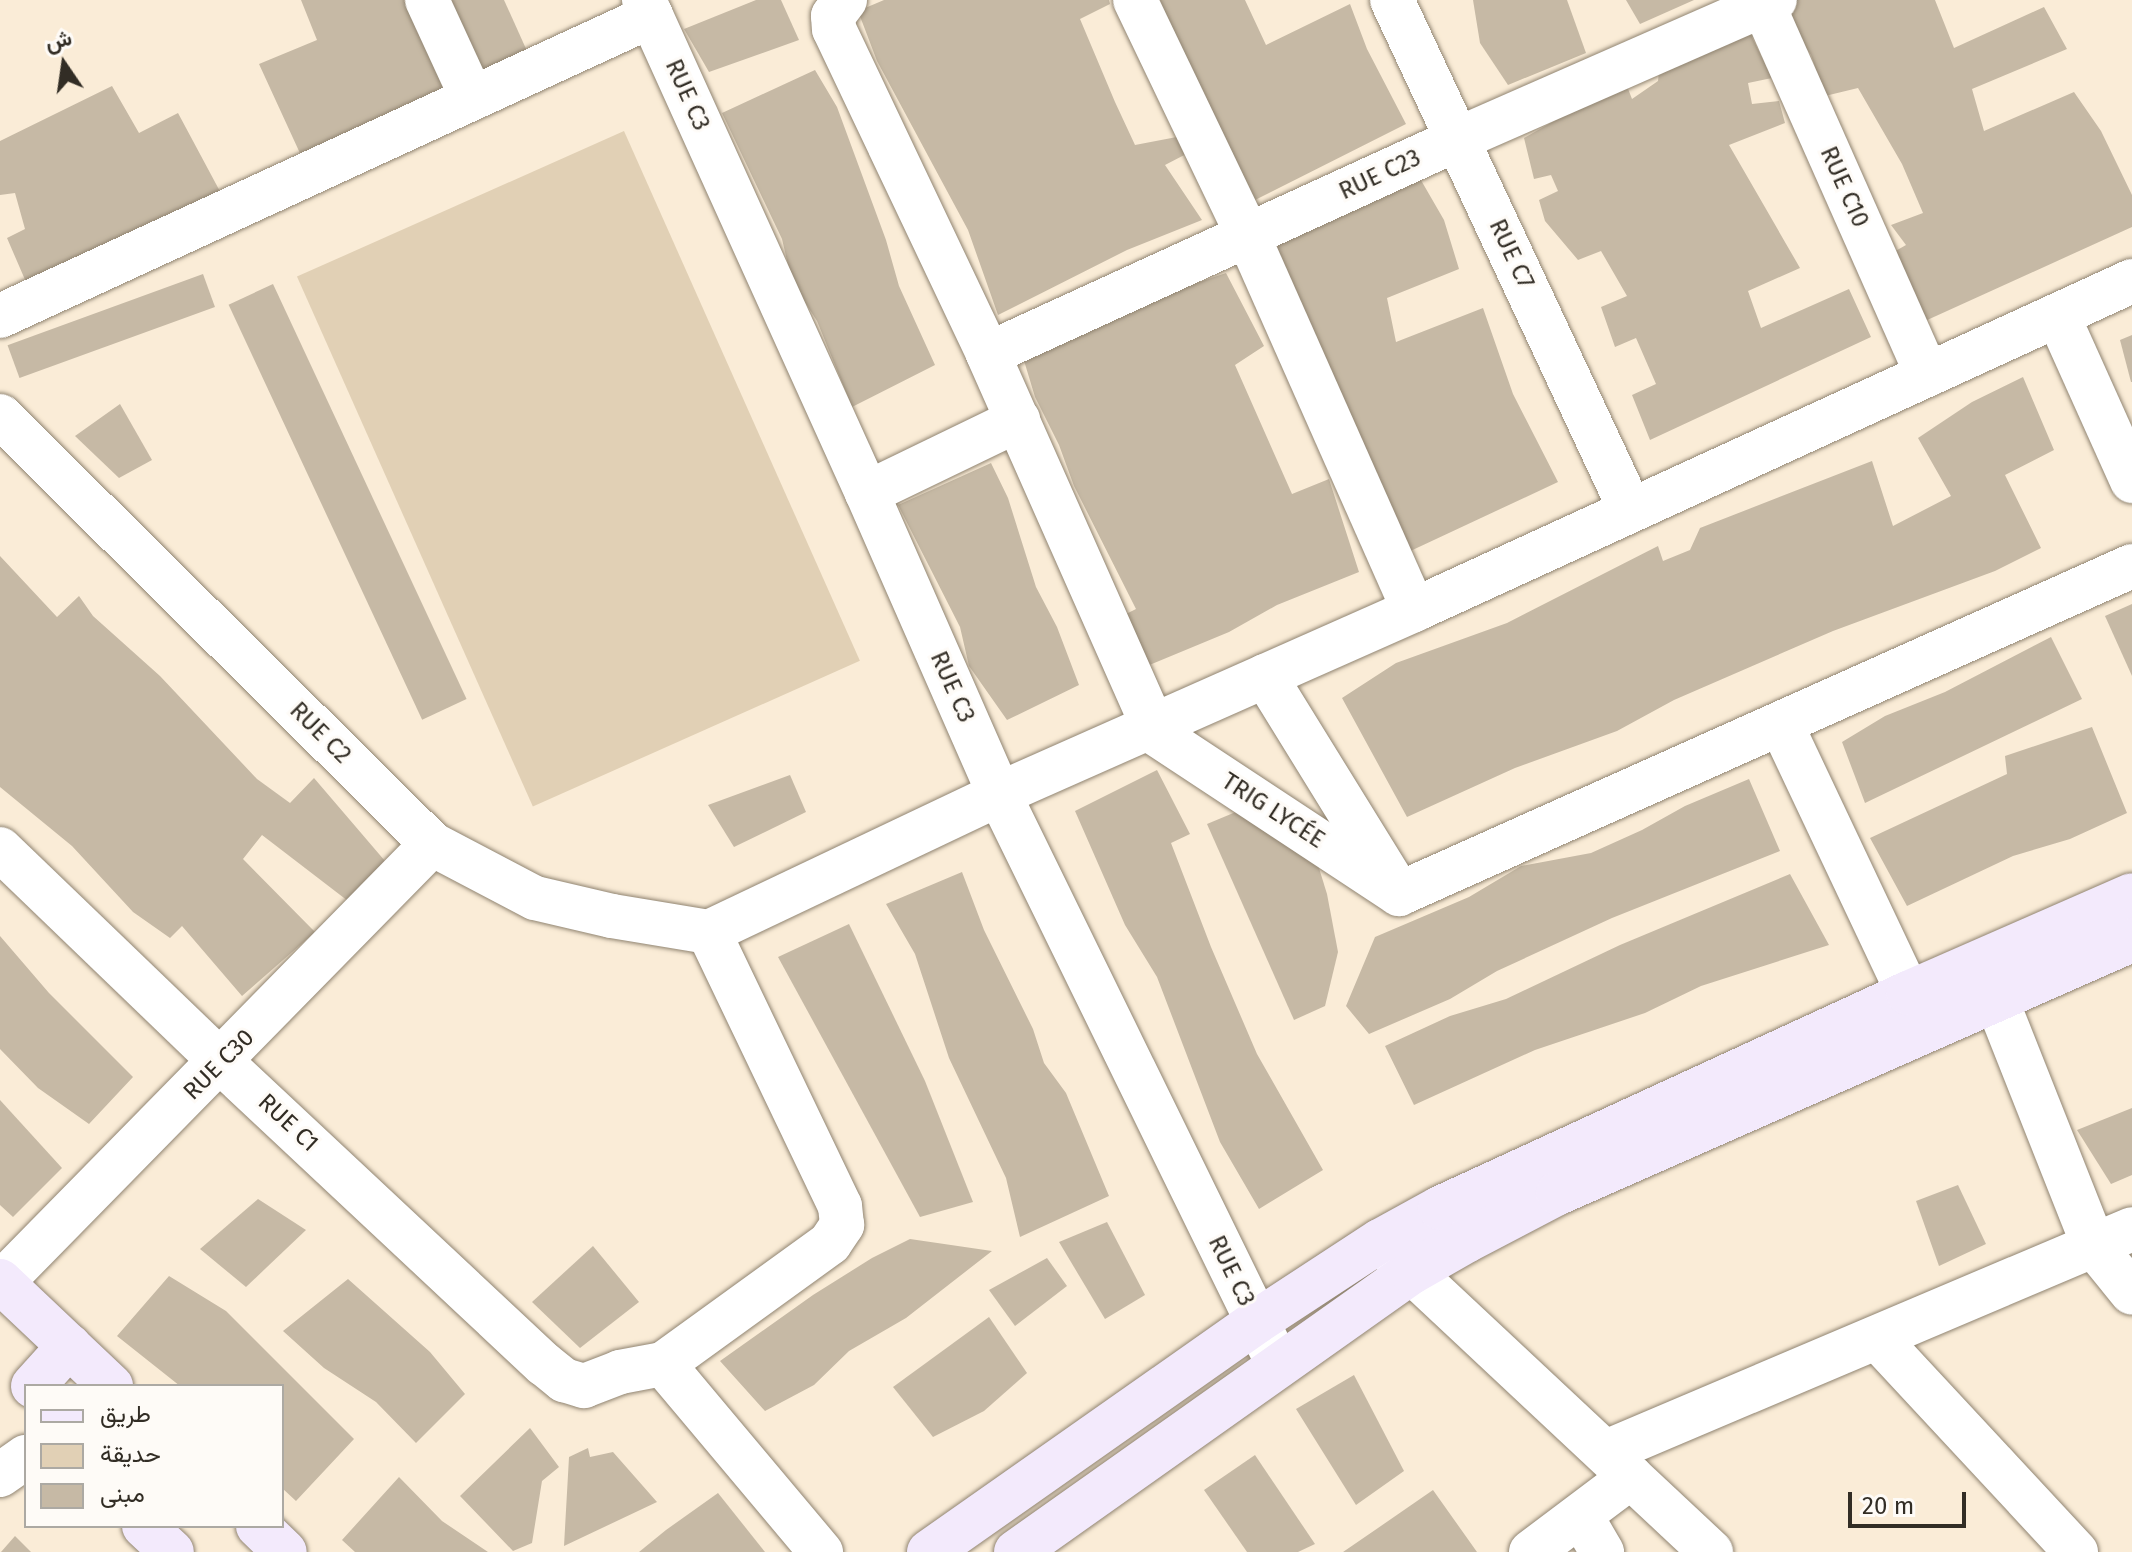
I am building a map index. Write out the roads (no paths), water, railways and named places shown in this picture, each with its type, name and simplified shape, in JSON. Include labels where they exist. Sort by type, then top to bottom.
[{"type":"main road","points":[[929,1552],[1256,1322],[1380,1241],[1536,1162],[1989,980],[2132,895]]},
{"type":"main road","points":[[1989,980],[2132,940]]},
{"type":"main road","points":[[1016,1552],[1412,1272],[1558,1193],[1917,1011]]},
{"type":"main road","points":[[1,1282],[109,1384]]},
{"type":"main road","points":[[32,1384],[69,1346]]},
{"type":"main road","points":[[146,1528],[172,1552]]},
{"type":"main road","points":[[260,1528],[285,1552]]},
{"type":"street","points":[[427,0],[472,98]]},
{"type":"street","points":[[845,0],[833,16],[834,29],[1018,420],[1150,726]]},
{"type":"street","points":[[1135,0],[1248,236],[1414,610]]},
{"type":"street","name":"RUE C7","points":[[1392,0],[1630,509]]},
{"type":"street","name":"RUE C23","points":[[988,354],[1766,2]]},
{"type":"street","name":"RUE C10","points":[[1766,2],[1927,375]]},
{"type":"street","points":[[0,316],[472,98],[648,8]]},
{"type":"street","name":"RUE C3","points":[[648,8],[999,794],[1278,1364]]},
{"type":"street","points":[[821,1552],[663,1364],[830,1243],[842,1225],[840,1206],[709,932],[999,794],[1414,610],[2132,281]]},
{"type":"street","points":[[2058,316],[2132,481]]},
{"type":"street","name":"RUE C2","points":[[0,416],[432,844],[535,898],[612,916],[709,932]]},
{"type":"street","points":[[867,493],[1018,420]]},
{"type":"street","points":[[1265,676],[1399,894],[2132,566]]},
{"type":"street","points":[[1781,724],[1917,1011]]},
{"type":"street","name":"TRIG LYCÉE","points":[[1150,726],[1399,894]]},
{"type":"street","name":"RUE C30","points":[[1,1282],[222,1063],[432,844]]},
{"type":"street","name":"RUE C1","points":[[0,849],[222,1063],[564,1380],[584,1386],[620,1372],[663,1364]]},
{"type":"street","points":[[1989,980],[2113,1237],[2132,1293]]},
{"type":"street","points":[[1531,1552],[1592,1534],[1619,1465],[1878,1339],[2113,1237]]},
{"type":"street","points":[[1380,1241],[1711,1552]]},
{"type":"street","points":[[1878,1339],[2076,1552]]},
{"type":"street","points":[[0,1475],[24,1458]]}]
